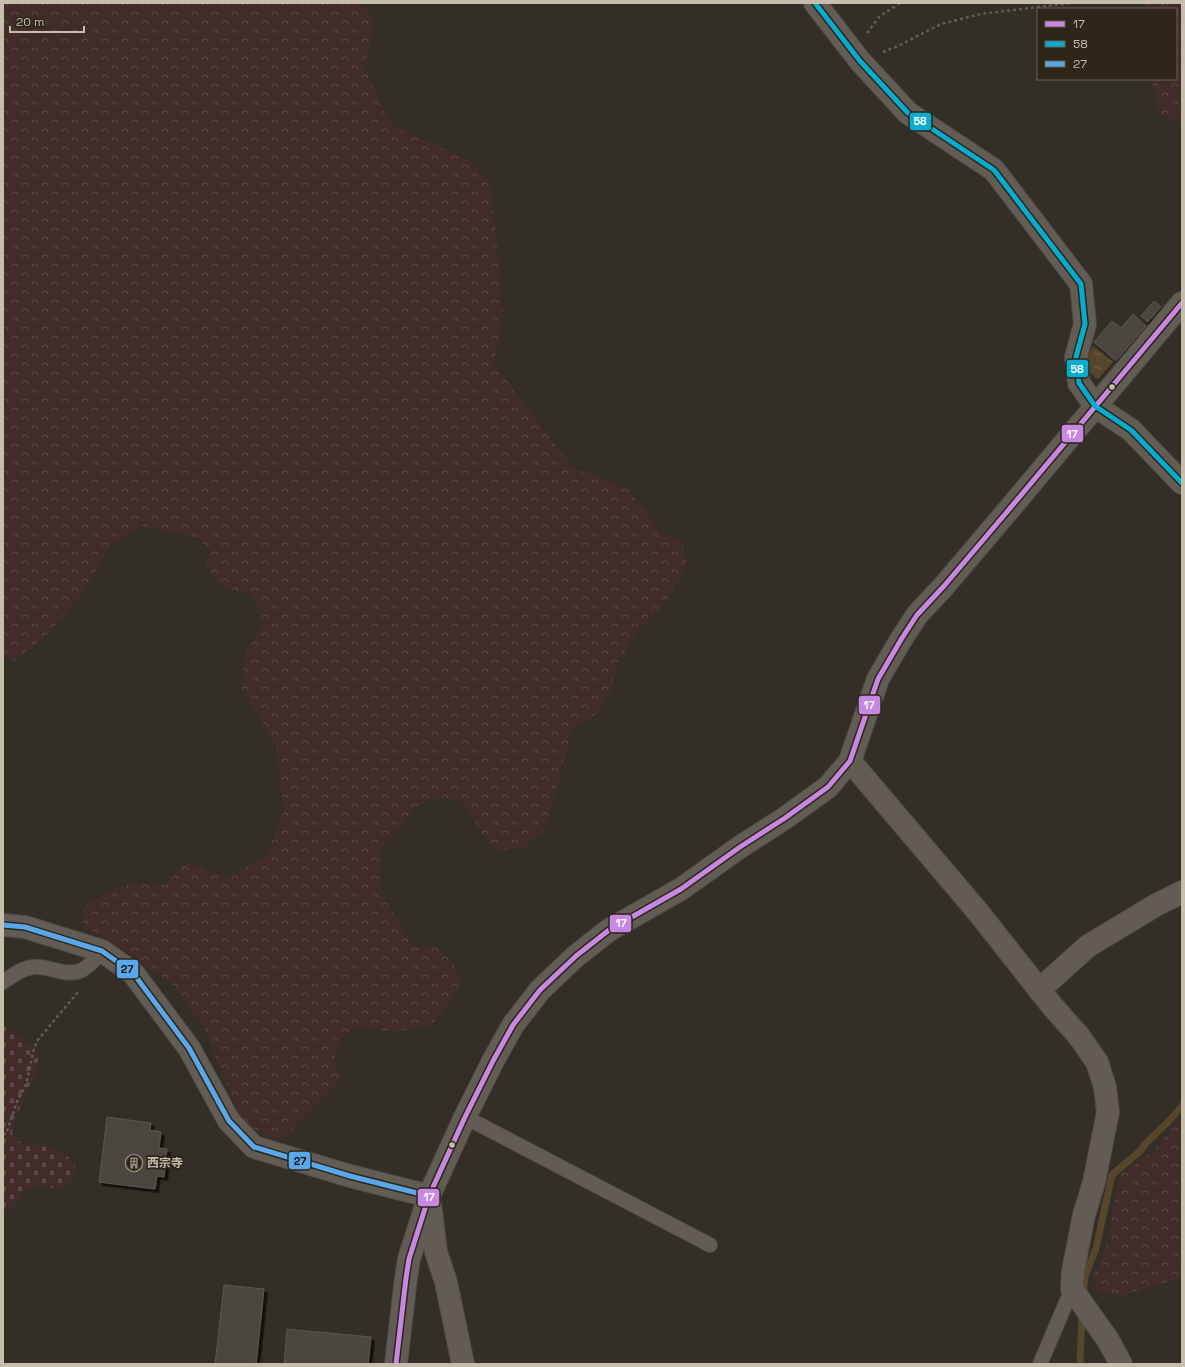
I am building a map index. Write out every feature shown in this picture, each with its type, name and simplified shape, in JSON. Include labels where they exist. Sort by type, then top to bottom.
[{"type":"street","points":[[815,3],[860,61],[908,113],[994,170],[1080,284],[1085,324],[1076,357],[1079,383],[1095,406],[1131,430],[1182,483]]},
{"type":"street","points":[[396,1364],[402,1305],[408,1266],[429,1196],[465,1116],[513,1026],[540,990],[576,956],[609,930],[681,889],[828,787],[850,761],[878,679],[918,614],[944,586],[1182,303]]},
{"type":"street","points":[[850,761],[978,912],[1039,990],[1078,1035],[1097,1062],[1105,1087],[1108,1112],[1094,1182],[1084,1215],[1072,1271],[1074,1292],[1108,1340],[1121,1364]]},
{"type":"street","points":[[1039,990],[1088,946],[1156,905],[1182,892]]},
{"type":"street","points":[[3,925],[26,927],[102,951],[133,973],[189,1048],[229,1121],[254,1147],[350,1176],[429,1196]]},
{"type":"street","points":[[429,1196],[436,1252],[446,1282],[463,1364]]},
{"type":"lane","points":[[3,982],[14,974],[31,967],[66,973],[81,971],[102,951]]},
{"type":"lane","points":[[465,1116],[710,1245]]},
{"type":"lane","points":[[1040,1364],[1074,1292]]},
{"type":"path","points":[[900,3],[879,17],[862,41],[860,61],[898,46],[941,24],[981,14],[1070,3]]},
{"type":"path","points":[[3,1134],[6,1134],[18,1099],[26,1085],[33,1052],[37,1041],[78,992]]},
{"type":"green space","points":[[3,3],[359,3],[374,21],[365,68],[391,125],[466,158],[491,182],[503,311],[494,364],[571,466],[629,490],[661,532],[682,541],[687,564],[665,604],[642,626],[617,663],[611,690],[597,713],[571,730],[544,831],[522,848],[497,850],[483,836],[472,817],[458,799],[433,799],[416,807],[381,850],[382,894],[413,947],[437,947],[454,964],[463,984],[451,997],[443,1012],[428,1027],[383,1031],[357,1026],[339,1040],[335,1056],[340,1080],[287,1136],[274,1139],[255,1130],[239,1114],[201,1021],[172,984],[106,938],[83,927],[82,908],[104,894],[134,883],[165,885],[186,863],[229,877],[267,855],[284,810],[276,747],[258,714],[242,695],[244,659],[261,626],[259,606],[250,594],[223,588],[207,567],[209,550],[198,538],[141,526],[110,547],[89,583],[49,634],[14,661],[3,657]]},
{"type":"green space","points":[[1145,3],[1182,3],[1182,122],[1160,114],[1151,80],[1177,80],[1177,8],[1146,8]]},
{"type":"green space","points":[[3,1025],[40,1052],[36,1073],[22,1101],[12,1133],[16,1139],[22,1143],[54,1149],[65,1155],[76,1168],[68,1183],[61,1190],[44,1186],[33,1187],[28,1189],[3,1212]]},
{"type":"green space","points":[[1182,1118],[1182,1278],[1119,1296],[1098,1292],[1093,1275],[1100,1264],[1109,1234],[1120,1175],[1150,1153]]},
{"type":"water","points":[[1093,346],[1113,362],[1098,379],[1084,368]]},
{"type":"building","points":[[1154,301],[1161,307],[1148,322],[1141,316]]},
{"type":"building","points":[[1133,314],[1146,326],[1116,361],[1094,342],[1112,321],[1121,328]]},
{"type":"building","name":"西宗寺","points":[[107,1117],[151,1123],[150,1130],[161,1132],[159,1148],[167,1149],[164,1177],[157,1176],[155,1189],[99,1182]]},
{"type":"building","points":[[224,1285],[264,1289],[256,1364],[215,1364]]},
{"type":"building","points":[[287,1329],[371,1337],[368,1364],[284,1364]]},
{"type":"waterway","points":[[1083,1296],[1085,1276],[1096,1248],[1112,1175],[1140,1151],[1182,1106]]},
{"type":"waterway","points":[[1080,1364],[1082,1312]]},
{"type":"transit line","name":"58","points":[[815,3],[860,61],[908,113],[994,170],[1081,284],[1085,324],[1076,357],[1079,383],[1095,406],[1131,430],[1182,483]]},
{"type":"transit line","name":"17","points":[[396,1364],[409,1259],[429,1196],[465,1117],[513,1025],[540,990],[576,956],[609,930],[681,889],[828,787],[850,761],[878,679],[917,615],[944,586],[1182,303]]},
{"type":"transit line","name":"27","points":[[3,925],[25,927],[102,951],[133,973],[189,1048],[229,1121],[254,1147],[350,1176],[429,1196]]},
{"type":"place","name":"西宗寺","points":[[134,1163]]}]
